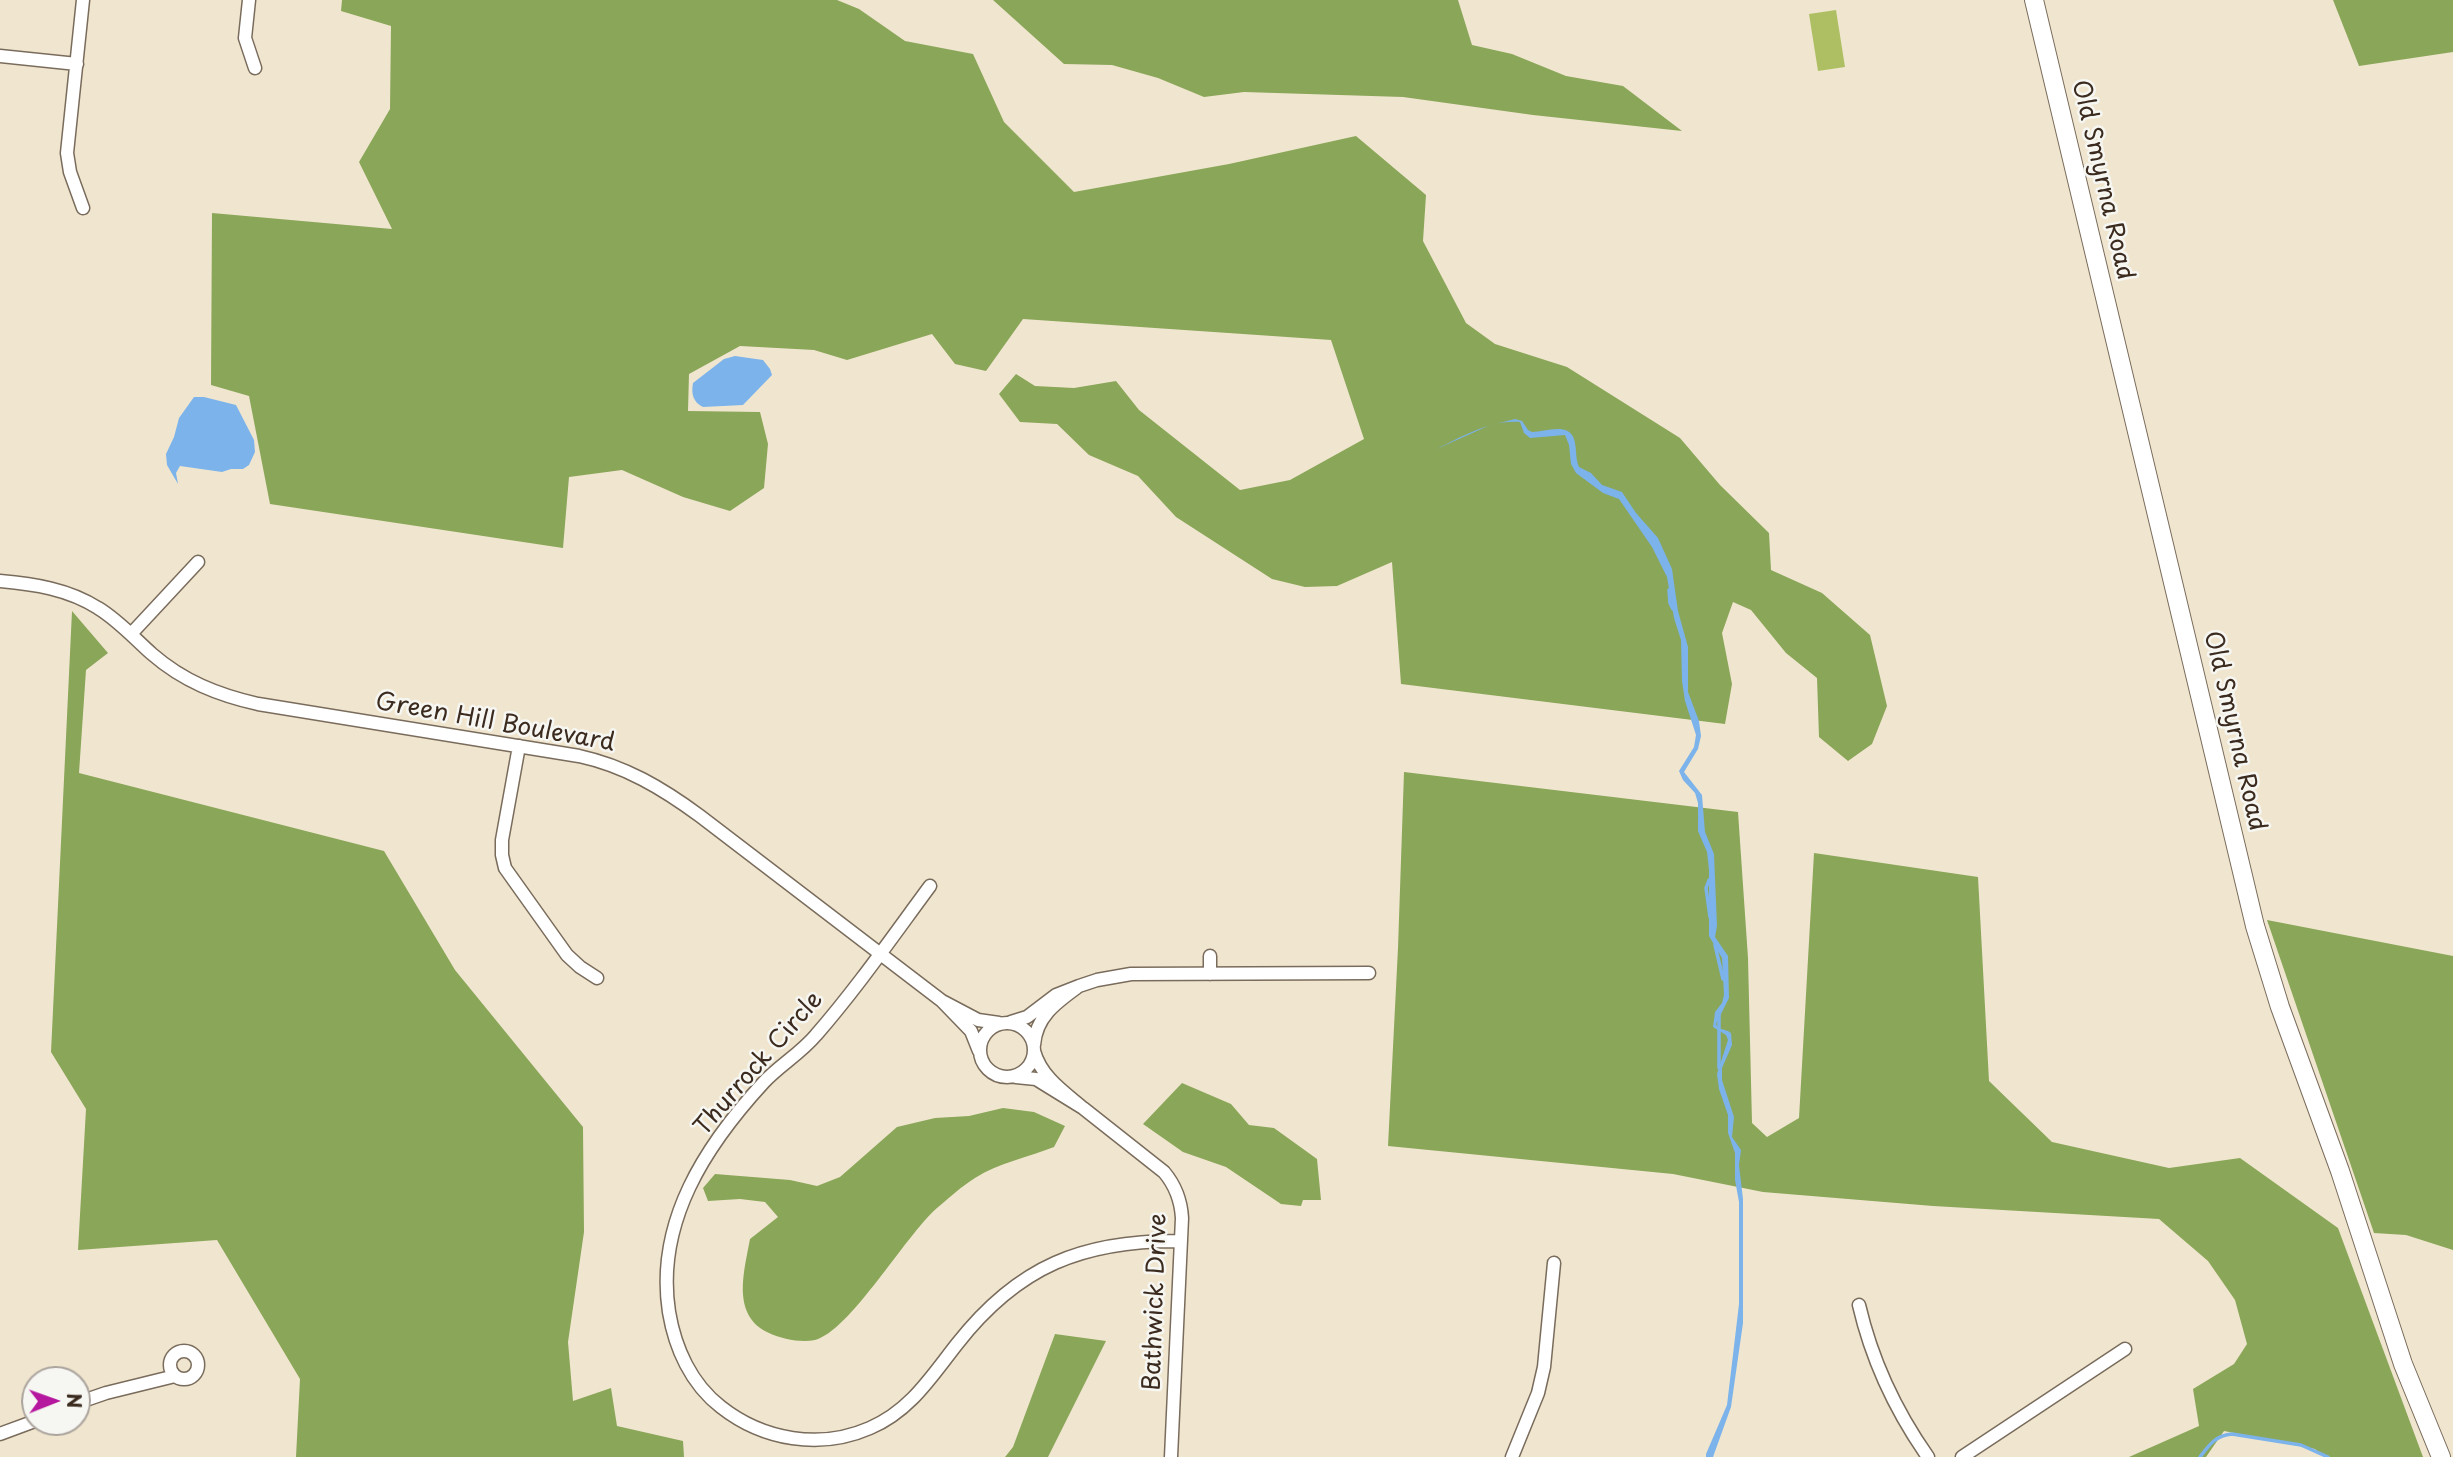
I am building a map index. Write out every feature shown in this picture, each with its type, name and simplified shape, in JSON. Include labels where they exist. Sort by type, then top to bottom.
[{"type":"street","points":[[83,0],[67,153],[70,172],[83,208]]},
{"type":"street","points":[[249,0],[245,38],[255,68]]},
{"type":"street","name":"Old Smyrna Road","points":[[2034,0],[2255,926],[2403,1364],[2441,1457]]},
{"type":"street","points":[[0,56],[77,64]]},
{"type":"street","points":[[131,634],[198,562]]},
{"type":"street","name":"Green Hill Boulevard","points":[[0,581],[45,587],[74,595],[108,614],[177,674],[200,687],[230,697],[258,704],[604,762],[650,781],[943,1001],[978,1020],[1005,1023]]},
{"type":"street","points":[[519,746],[502,840],[505,867],[567,955],[597,978]]},
{"type":"street","name":"Thurrock Circle","points":[[930,886],[813,1039],[755,1093],[706,1156],[684,1198],[668,1256],[668,1307],[681,1356],[695,1379],[711,1399],[743,1422],[784,1437],[828,1439],[861,1432],[882,1422],[911,1401],[982,1314],[1032,1274],[1067,1257],[1099,1247],[1134,1241],[1181,1241]]},
{"type":"street","points":[[1210,956],[1210,974]]},
{"type":"street","points":[[1079,986],[1051,1007],[1043,1017],[1036,1031],[1029,1067],[1012,1077],[1000,1077],[991,1073],[985,1066],[980,1046],[984,1035],[994,1026],[1023,1019],[1056,995],[1079,986],[1116,976],[1369,973]]},
{"type":"street","name":"Green Hill Boulevard","points":[[943,1001],[971,1031],[981,1056]]},
{"type":"street","points":[[1005,1023],[1024,1029],[1034,1048]]},
{"type":"street","name":"Bathwick Drive","points":[[1034,1048],[1039,1065],[1047,1076],[1083,1108],[1158,1166],[1169,1177],[1178,1196],[1181,1241],[1171,1457]]},
{"type":"street","name":"Bathwick Drive","points":[[1012,1077],[1036,1079],[1083,1108]]},
{"type":"street","points":[[1512,1457],[1535,1402],[1544,1367],[1554,1263]]},
{"type":"street","points":[[1859,1305],[1868,1342],[1881,1376],[1900,1414],[1928,1457]]},
{"type":"street","points":[[1962,1457],[2125,1349]]},
{"type":"street","points":[[91,1398],[175,1376]]},
{"type":"street","points":[[0,1434],[21,1426]]},
{"type":"green space","points":[[342,0],[837,0],[859,9],[905,41],[973,54],[1004,122],[1074,192],[1229,164],[1356,136],[1426,195],[1423,241],[1466,323],[1495,344],[1567,367],[1680,438],[1720,485],[1769,533],[1771,570],[1822,593],[1870,635],[1887,706],[1872,744],[1848,761],[1819,737],[1817,678],[1786,653],[1751,610],[1733,602],[1722,633],[1732,684],[1725,724],[1401,684],[1392,562],[1337,586],[1305,587],[1272,579],[1176,517],[1138,476],[1089,455],[1057,424],[1020,422],[999,394],[1016,374],[1035,386],[1074,388],[1116,381],[1139,410],[1240,490],[1290,480],[1364,439],[1331,340],[1023,319],[986,371],[955,364],[932,334],[847,360],[814,350],[740,346],[689,374],[688,411],[760,412],[768,444],[764,488],[730,511],[683,497],[622,470],[569,477],[563,548],[270,504],[249,396],[211,385],[212,213],[392,229],[359,162],[390,109],[391,26],[341,11]]},
{"type":"green space","points":[[993,0],[1458,0],[1472,45],[1512,54],[1566,76],[1623,86],[1682,131],[1533,115],[1403,97],[1244,92],[1204,97],[1158,78],[1112,65],[1064,64]]},
{"type":"green space","points":[[2333,0],[2453,0],[2453,52],[2359,66]]},
{"type":"green space","points":[[1836,10],[1845,67],[1818,71],[1809,14]]},
{"type":"green space","points":[[72,611],[108,653],[86,670],[79,773],[384,851],[455,970],[583,1127],[584,1232],[568,1342],[573,1401],[611,1388],[617,1426],[683,1441],[684,1457],[296,1457],[300,1379],[217,1240],[78,1250],[86,1109],[51,1052]]},
{"type":"green space","points":[[1404,772],[1738,812],[1748,958],[1752,1123],[1767,1137],[1799,1118],[1814,853],[1978,877],[1989,1081],[2052,1142],[2169,1168],[2240,1158],[2338,1228],[2423,1457],[2324,1457],[2315,1449],[2224,1431],[2206,1457],[2129,1457],[2199,1426],[2193,1389],[2234,1364],[2247,1344],[2235,1300],[2208,1261],[2159,1219],[1933,1206],[1763,1192],[1673,1174],[1388,1146]]},
{"type":"green space","points":[[2267,920],[2453,956],[2453,1250],[2406,1235],[2374,1233]]},
{"type":"green space","points":[[1182,1083],[1231,1104],[1249,1125],[1274,1128],[1317,1159],[1321,1200],[1303,1200],[1301,1206],[1281,1204],[1226,1167],[1183,1152],[1143,1124]]},
{"type":"green space","points":[[1003,1108],[1034,1112],[1065,1126],[1054,1147],[984,1173],[937,1208],[909,1239],[861,1302],[829,1333],[810,1341],[786,1339],[769,1333],[749,1316],[743,1279],[750,1239],[778,1217],[765,1202],[740,1199],[708,1201],[703,1188],[715,1174],[790,1180],[817,1186],[840,1177],[897,1127],[935,1118],[969,1116]]},
{"type":"green space","points":[[1055,1334],[1106,1341],[1048,1457],[1005,1457],[1013,1447]]},
{"type":"water","points":[[735,356],[763,360],[772,375],[743,405],[703,407],[697,403],[692,391],[693,383],[724,359]]},
{"type":"water","points":[[194,397],[236,405],[254,440],[255,452],[249,465],[243,469],[222,472],[180,466],[176,473],[178,484],[167,465],[166,454],[179,418]]},
{"type":"water","points":[[1515,419],[1522,421],[1532,432],[1562,429],[1571,434],[1579,467],[1591,473],[1602,485],[1622,492],[1658,538],[1672,569],[1678,611],[1688,647],[1688,692],[1699,721],[1701,736],[1698,749],[1684,772],[1702,795],[1705,832],[1714,854],[1717,926],[1715,937],[1728,956],[1729,998],[1716,1024],[1718,1028],[1731,1033],[1732,1045],[1722,1068],[1722,1080],[1734,1117],[1732,1137],[1741,1150],[1739,1165],[1743,1199],[1743,1323],[1731,1407],[1713,1457],[1706,1457],[1706,1454],[1727,1405],[1739,1304],[1739,1202],[1735,1180],[1735,1153],[1728,1133],[1728,1115],[1717,1074],[1728,1040],[1726,1035],[1713,1027],[1715,1012],[1724,995],[1722,958],[1709,936],[1709,870],[1707,852],[1698,831],[1698,803],[1695,793],[1679,771],[1694,747],[1696,735],[1685,701],[1681,640],[1667,577],[1652,547],[1619,499],[1603,493],[1576,473],[1571,464],[1565,435],[1530,438],[1524,433],[1520,422],[1497,424]]},
{"type":"waterway","points":[[1669,590],[1673,609]]},
{"type":"waterway","points":[[1709,880],[1706,888],[1710,917]]},
{"type":"waterway","points":[[1715,945],[1723,979]]},
{"type":"waterway","points":[[1719,1013],[1719,1068]]},
{"type":"waterway","points":[[2200,1457],[2217,1439],[2232,1434],[2301,1445],[2328,1457]]}]
